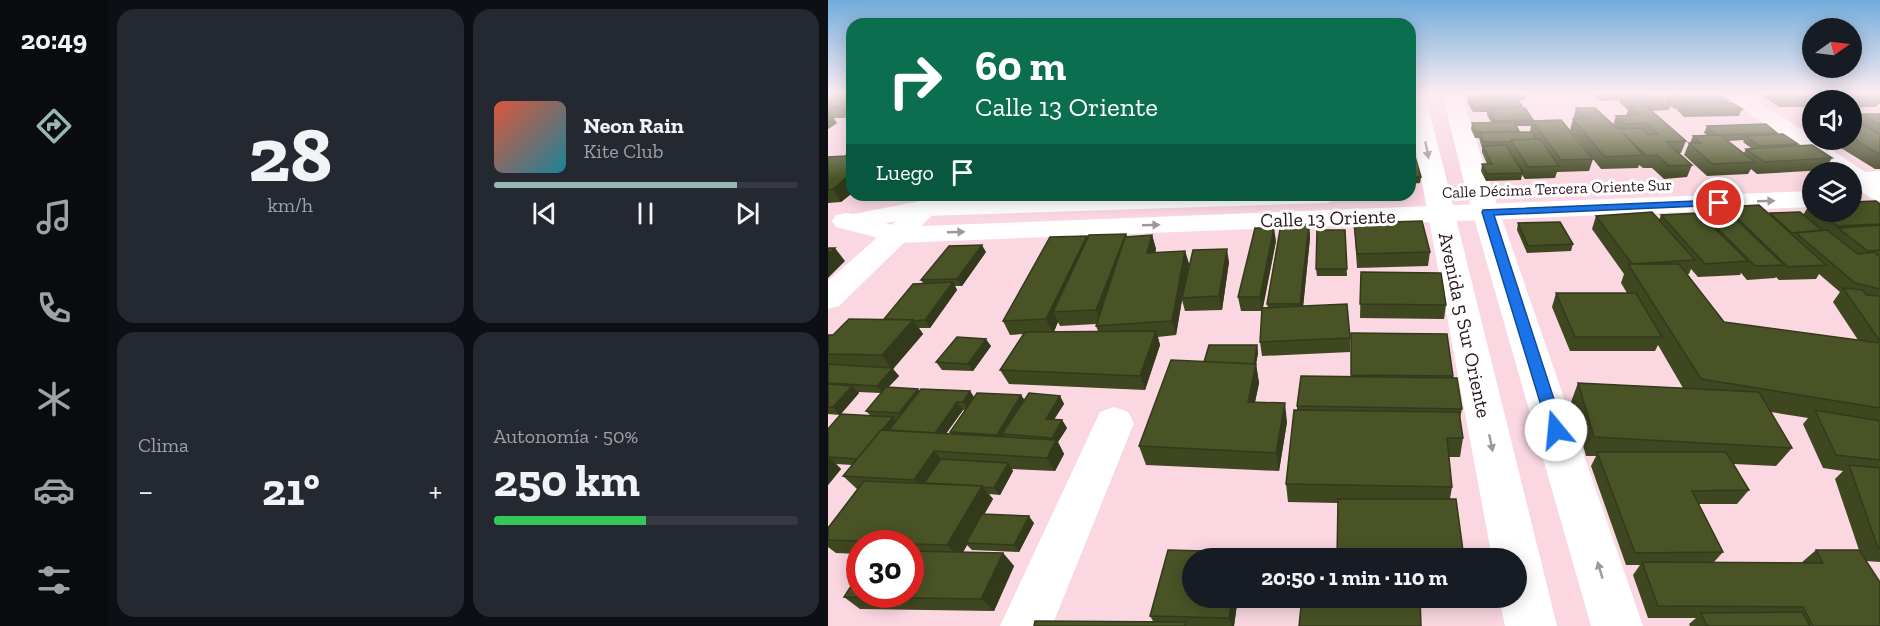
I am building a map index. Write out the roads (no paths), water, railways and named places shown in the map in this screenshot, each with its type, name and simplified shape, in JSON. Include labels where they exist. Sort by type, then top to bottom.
[{"type":"street","name":"Avenida 5 Sur Oriente","points":[[1419,122],[1428,199],[1513,548]]},
{"type":"street","points":[[1460,122],[1617,626]]},
{"type":"street","points":[[1775,122],[1863,184]]},
{"type":"street","name":"Calle Décima Tercera Oriente Sur","points":[[1483,201],[1802,182]]},
{"type":"street","name":"Calle 13 Oriente","points":[[1428,199],[1483,201],[1802,199]]},
{"type":"street","points":[[828,299],[933,202],[990,201]]},
{"type":"street","name":"Calle 13 Oriente","points":[[837,222],[898,235],[1399,201]]},
{"type":"street","name":"Calle 13 Oriente","points":[[837,222],[933,202]]},
{"type":"street","points":[[1026,626],[1114,423]]},
{"type":"street","name":"Avenida 5 Sur Oriente","points":[[1527,608],[1531,626]]}]
